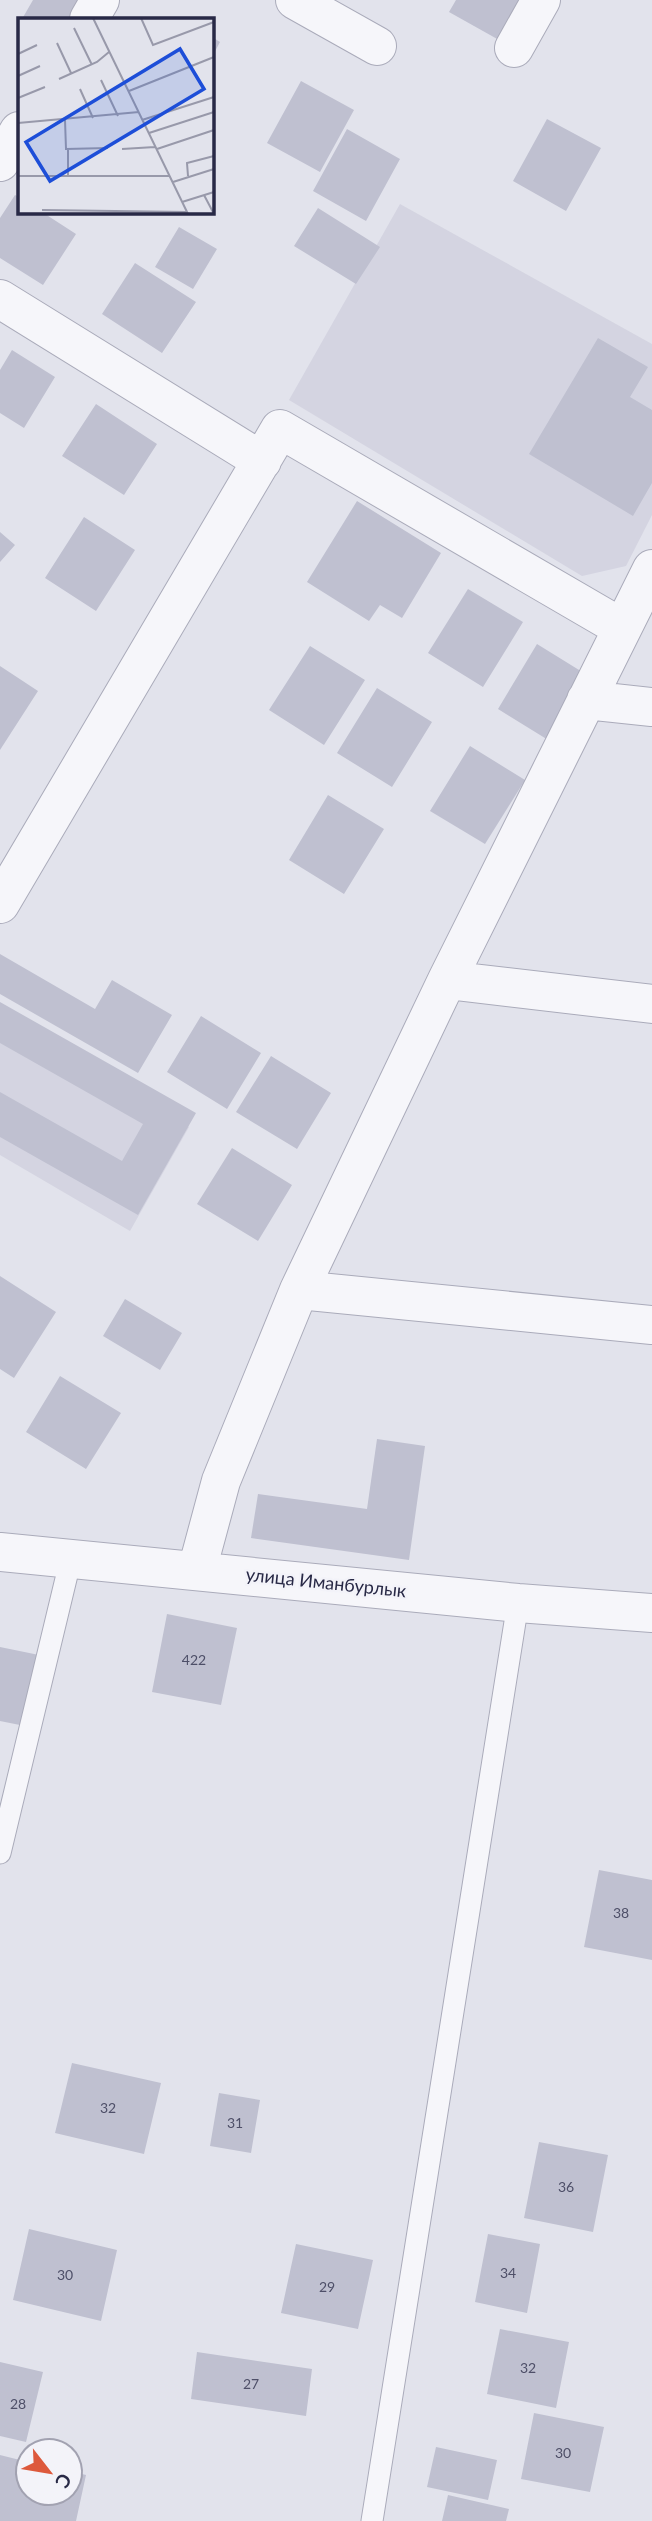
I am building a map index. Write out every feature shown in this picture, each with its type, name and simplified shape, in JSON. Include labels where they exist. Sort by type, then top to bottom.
[{"type":"street","points":[[90,18],[100,0]]},
{"type":"street","points":[[295,0],[377,46]]},
{"type":"street","points":[[514,48],[541,0]]},
{"type":"street","points":[[0,162],[18,133]]},
{"type":"street","points":[[0,299],[262,461]]},
{"type":"street","points":[[0,904],[280,429],[622,628]]},
{"type":"street","points":[[197,1570],[221,1481],[299,1290],[447,980],[652,569]]},
{"type":"street","points":[[586,700],[652,708]]},
{"type":"street","points":[[447,980],[652,1004]]},
{"type":"street","points":[[299,1290],[652,1325]]},
{"type":"street","name":"улица Иманбурлык","points":[[0,1552],[518,1603],[652,1613]]},
{"type":"lane","points":[[0,1853],[71,1558]]},
{"type":"lane","points":[[372,2521],[518,1603]]},
{"type":"shaded area","points":[[400,204],[652,344],[652,515],[626,566],[582,576],[289,400]]},
{"type":"shaded area","points":[[0,1013],[189,1127],[130,1231],[0,1155]]},
{"type":"building","points":[[33,0],[84,0],[74,18],[23,18]]},
{"type":"building","points":[[456,0],[522,0],[499,40],[449,12]]},
{"type":"building","points":[[214,38],[220,42],[214,53]]},
{"type":"building","points":[[301,81],[354,110],[320,172],[267,143]]},
{"type":"building","points":[[547,119],[601,148],[566,211],[513,181]]},
{"type":"building","points":[[347,129],[400,159],[366,221],[313,191]]},
{"type":"building","points":[[15,195],[18,196],[18,214],[45,214],[76,234],[43,285],[0,258],[0,218]]},
{"type":"building","points":[[318,208],[380,247],[356,284],[294,246]]},
{"type":"building","points":[[179,227],[217,249],[193,289],[155,267]]},
{"type":"building","points":[[135,263],[196,302],[162,353],[102,314]]},
{"type":"building","points":[[598,338],[648,367],[630,397],[652,410],[652,483],[633,516],[529,454]]},
{"type":"building","points":[[12,350],[55,377],[24,428],[0,413],[0,370]]},
{"type":"building","points":[[96,404],[157,444],[124,495],[62,456]]},
{"type":"building","points":[[357,501],[441,553],[402,618],[380,605],[369,621],[307,582]]},
{"type":"building","points":[[84,517],[135,550],[96,611],[45,578]]},
{"type":"building","points":[[0,532],[15,545],[0,562]]},
{"type":"building","points":[[468,589],[523,622],[483,687],[428,653]]},
{"type":"building","points":[[537,644],[592,678],[553,743],[498,709]]},
{"type":"building","points":[[310,646],[365,680],[324,745],[269,710]]},
{"type":"building","points":[[0,666],[38,691],[0,750]]},
{"type":"building","points":[[377,688],[432,722],[392,787],[337,753]]},
{"type":"building","points":[[470,746],[525,780],[485,844],[430,811]]},
{"type":"building","points":[[328,795],[384,829],[344,894],[289,860]]},
{"type":"building","points":[[0,954],[95,1009],[112,980],[172,1015],[138,1073],[0,994]]},
{"type":"building","points":[[0,1002],[196,1113],[138,1215],[0,1137],[0,1092],[122,1161],[143,1124],[0,1043]]},
{"type":"building","points":[[201,1016],[261,1053],[227,1109],[167,1072]]},
{"type":"building","points":[[271,1056],[331,1093],[297,1149],[236,1112]]},
{"type":"building","points":[[232,1148],[292,1185],[258,1241],[197,1204]]},
{"type":"building","points":[[0,1276],[56,1312],[14,1378],[0,1369]]},
{"type":"building","points":[[125,1299],[182,1333],[160,1370],[103,1336]]},
{"type":"building","points":[[60,1376],[121,1413],[86,1469],[26,1432]]},
{"type":"building","points":[[377,1439],[425,1446],[409,1560],[251,1538],[258,1494],[367,1509]]},
{"type":"building","points":[[167,1614],[237,1628],[221,1705],[152,1692]]},
{"type":"building","points":[[0,1647],[39,1655],[25,1726],[0,1721]]},
{"type":"building","points":[[599,1870],[652,1880],[652,1960],[584,1947]]},
{"type":"building","points":[[72,2063],[161,2083],[144,2154],[55,2133]]},
{"type":"building","points":[[219,2093],[260,2100],[251,2153],[210,2146]]},
{"type":"building","points":[[539,2142],[608,2155],[593,2232],[524,2218]]},
{"type":"building","points":[[29,2229],[117,2250],[101,2321],[13,2300]]},
{"type":"building","points":[[488,2234],[540,2244],[527,2313],[475,2302]]},
{"type":"building","points":[[296,2244],[373,2260],[358,2329],[281,2313]]},
{"type":"building","points":[[500,2329],[569,2342],[556,2408],[487,2394]]},
{"type":"building","points":[[197,2352],[312,2369],[306,2416],[191,2399]]},
{"type":"building","points":[[0,2362],[43,2372],[27,2437],[14,2437],[14,2439],[0,2436]]},
{"type":"building","points":[[534,2413],[604,2427],[590,2492],[521,2479]]},
{"type":"building","points":[[436,2447],[497,2460],[488,2500],[427,2487]]},
{"type":"building","points":[[0,2455],[14,2458],[14,2507],[79,2507],[76,2521],[0,2521]]},
{"type":"building","points":[[448,2495],[509,2509],[506,2521],[442,2521]]}]
